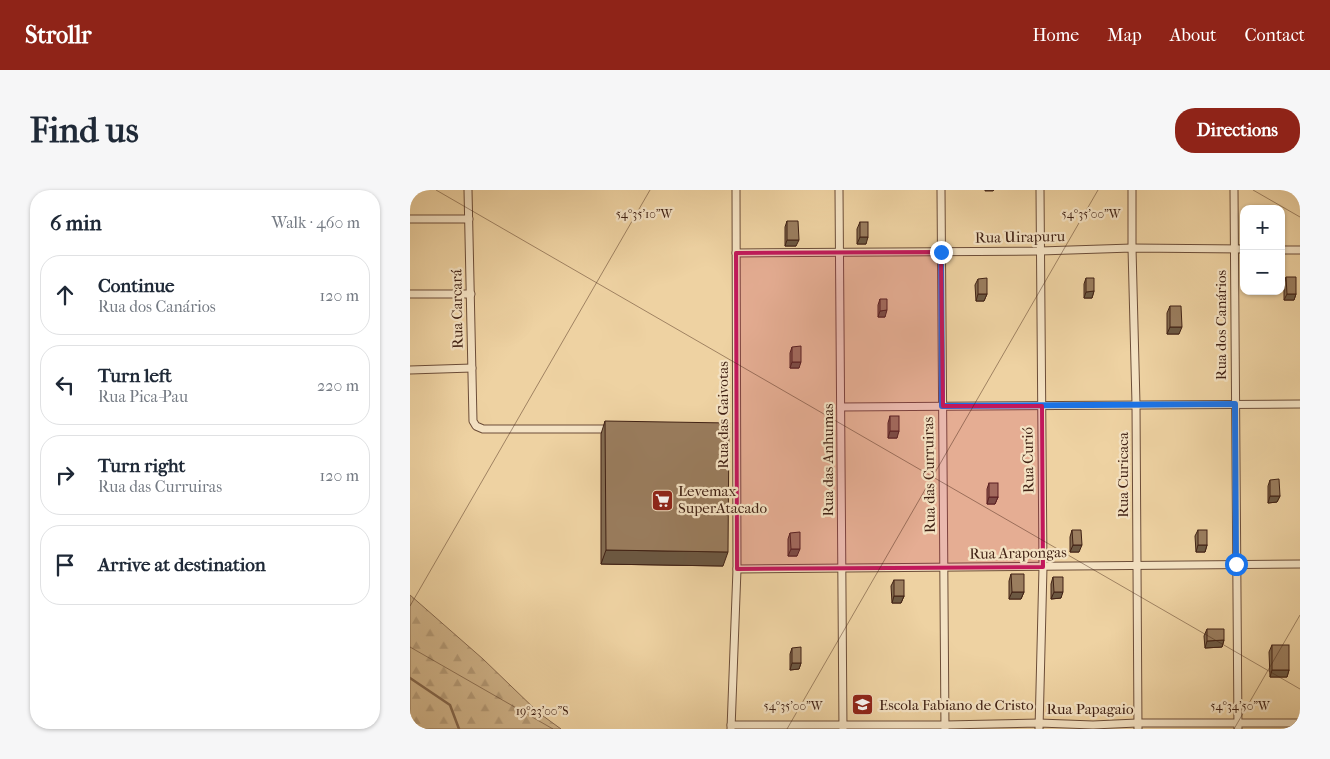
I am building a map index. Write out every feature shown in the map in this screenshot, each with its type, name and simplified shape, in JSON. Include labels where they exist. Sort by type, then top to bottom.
[{"type":"street","name":"Rua Carcará","points":[[468,190],[473,421],[476,426],[483,429],[620,429]]},
{"type":"street","name":"Rua das Gaivotas","points":[[731,727],[737,569],[736,190]]},
{"type":"street","name":"Rua das Anhumas","points":[[840,190],[843,727]]},
{"type":"street","name":"Rua das Curruiras","points":[[941,190],[945,727]]},
{"type":"street","name":"Rua Curió","points":[[1039,726],[1043,566],[1040,190]]},
{"type":"street","name":"Rua Curicaca","points":[[1132,190],[1136,404],[1137,726]]},
{"type":"street","name":"Rua dos Canários","points":[[1234,190],[1238,726]]},
{"type":"street","points":[[410,220],[468,219]]},
{"type":"street","name":"Rua Uirapuru","points":[[736,253],[1040,251],[1132,248],[1240,250]]},
{"type":"street","points":[[1285,250],[1300,250]]},
{"type":"street","points":[[410,294],[471,294]]},
{"type":"street","points":[[410,370],[472,368]]},
{"type":"street","points":[[841,407],[1300,404]]},
{"type":"street","points":[[727,429],[737,429]]},
{"type":"street","name":"Rua Arapongas","points":[[737,569],[1300,564]]},
{"type":"street","name":"Rua Papagaio","points":[[731,727],[1238,726],[1300,722]]},
{"type":"highlighted area","points":[[941,252],[943,406],[1042,406],[1043,567],[737,569],[736,253]]},
{"type":"green space","points":[[410,595],[483,659],[539,713],[561,729],[410,729]]},
{"type":"building","points":[[787,221],[798,221],[799,240],[787,240]]},
{"type":"building","points":[[860,222],[868,222],[868,237],[860,237]]},
{"type":"building","points":[[1286,277],[1296,277],[1296,294],[1287,294]]},
{"type":"building","points":[[987,278],[987,294],[978,294],[978,279]]},
{"type":"building","points":[[1086,278],[1094,278],[1094,291],[1086,292]]},
{"type":"building","points":[[880,299],[887,299],[887,310],[880,311]]},
{"type":"building","points":[[1170,306],[1181,306],[1182,327],[1170,327]]},
{"type":"building","points":[[801,346],[801,362],[792,362],[792,347]]},
{"type":"building","points":[[890,416],[899,416],[899,431],[890,431]]},
{"type":"building","name":"Levemax SuperAtacado","points":[[605,421],[729,423],[728,552],[606,550]]},
{"type":"building","points":[[1279,479],[1280,496],[1270,496],[1270,480]]},
{"type":"building","points":[[989,483],[998,483],[998,497],[989,497]]},
{"type":"building","points":[[1072,530],[1081,530],[1082,545],[1073,545]]},
{"type":"building","points":[[1198,530],[1207,530],[1207,545],[1198,545]]},
{"type":"building","points":[[800,532],[800,549],[791,549],[790,533]]},
{"type":"building","points":[[1011,574],[1024,574],[1024,592],[1012,592]]},
{"type":"building","points":[[1053,577],[1063,577],[1063,592],[1054,592]]},
{"type":"building","points":[[894,580],[904,580],[904,596],[894,596]]},
{"type":"building","points":[[1207,629],[1224,629],[1224,640],[1207,641]]},
{"type":"building","points":[[1272,645],[1289,645],[1289,670],[1272,670]]},
{"type":"building","points":[[801,647],[801,663],[792,663],[792,648]]},
{"type":"waterway","points":[[410,678],[450,705],[459,729]]},
{"type":"place","name":"Levemax SuperAtacado","points":[[662,500]]},
{"type":"place","name":"Escola Fabiano de Cristo","points":[[863,705]]},
{"type":"route","points":[[941,252],[942,406],[1235,404],[1236,564]]}]
